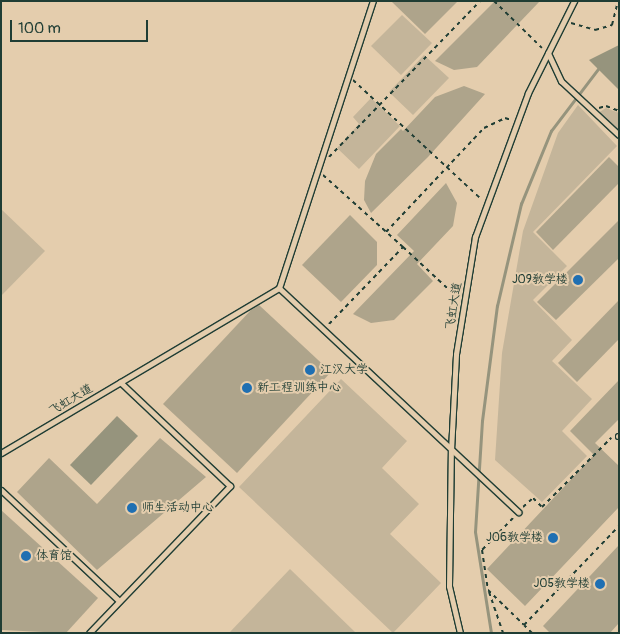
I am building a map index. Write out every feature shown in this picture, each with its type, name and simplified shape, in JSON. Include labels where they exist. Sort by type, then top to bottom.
[{"type":"lane","points":[[373,1],[279,288],[518,512]]},
{"type":"lane","name":"飞虹大道","points":[[460,633],[450,586],[451,450],[456,354],[475,237],[518,122],[548,53],[574,1]]},
{"type":"lane","points":[[548,53],[561,81],[619,135]]},
{"type":"lane","name":"飞虹大道","points":[[1,453],[279,288]]},
{"type":"lane","points":[[89,633],[230,486],[120,382]]},
{"type":"lane","points":[[1,490],[119,601]]},
{"type":"path","points":[[464,304],[318,170],[480,1]]},
{"type":"path","points":[[494,1],[548,53]]},
{"type":"path","points":[[564,22],[595,30],[612,26],[618,1]]},
{"type":"path","points":[[349,76],[487,204]]},
{"type":"path","points":[[592,110],[606,106],[619,111]]},
{"type":"path","points":[[386,232],[484,128],[505,118],[518,122]]},
{"type":"path","points":[[323,330],[403,247]]},
{"type":"path","points":[[503,633],[488,590],[482,550],[533,498],[542,507],[607,438],[618,436]]},
{"type":"path","points":[[524,625],[619,526]]},
{"type":"path","points":[[488,590],[532,633]]},
{"type":"shaded area","points":[[402,15],[432,43],[401,75],[371,46]]},
{"type":"shaded area","points":[[619,45],[619,90],[589,60]]},
{"type":"shaded area","points":[[424,55],[449,78],[413,115],[389,92]]},
{"type":"shaded area","points":[[371,98],[400,126],[359,169],[337,148],[359,124],[353,117]]},
{"type":"shaded area","points":[[578,105],[617,146],[533,232],[567,266],[533,300],[572,340],[552,361],[592,399],[562,431],[587,456],[542,502],[495,460],[502,353],[523,231],[558,133]]},
{"type":"shaded area","points":[[606,108],[619,113],[619,131],[598,113]]},
{"type":"shaded area","points":[[1,209],[45,251],[1,296]]},
{"type":"shaded area","points":[[341,379],[407,441],[382,468],[419,504],[390,534],[441,583],[393,633],[239,487]]},
{"type":"shaded area","points":[[117,416],[138,436],[91,485],[70,465]]},
{"type":"shaded area","points":[[290,569],[356,633],[229,633]]},
{"type":"building","points":[[391,1],[458,1],[425,34]]},
{"type":"building","points":[[495,1],[540,1],[477,67],[454,70],[435,61]]},
{"type":"building","points":[[464,86],[485,94],[428,157],[371,213],[364,200],[365,181],[376,154],[401,129],[403,131],[435,97]]},
{"type":"building","points":[[609,157],[619,167],[619,183],[553,250],[536,232]]},
{"type":"building","points":[[446,183],[457,203],[453,226],[417,264],[433,281],[394,320],[371,323],[353,314],[414,251],[397,235]]},
{"type":"building","points":[[350,215],[377,242],[377,265],[341,302],[302,265]]},
{"type":"building","name":"J09教学楼","points":[[619,220],[619,258],[556,320],[537,302]]},
{"type":"building","points":[[619,300],[619,339],[577,382],[558,363]]},
{"type":"building","name":"新工程训练中心","points":[[259,305],[331,372],[237,473],[163,404],[251,310]]},
{"type":"building","name":"J06教学楼","points":[[619,380],[619,419],[595,443],[619,466],[619,507],[525,606],[487,569],[594,455],[570,431]]},
{"type":"building","name":"师生活动中心","points":[[160,438],[206,477],[97,570],[17,492],[49,458],[97,504]]},
{"type":"building","name":"体育馆","points":[[1,510],[98,598],[66,633],[1,630]]},
{"type":"building","name":"J05教学楼","points":[[619,545],[619,623],[610,633],[550,633],[543,626]]},
{"type":"waterway","points":[[491,633],[475,532],[482,421],[497,306],[521,204],[551,131],[598,69]]},
{"type":"place","name":"J09教学楼","points":[[578,280]]},
{"type":"place","name":"江汉大学","points":[[310,370]]},
{"type":"place","name":"新工程训练中心","points":[[247,388]]},
{"type":"place","name":"师生活动中心","points":[[132,508]]},
{"type":"place","name":"J06教学楼","points":[[553,538]]},
{"type":"place","name":"体育馆","points":[[26,556]]},
{"type":"place","name":"J05教学楼","points":[[600,584]]}]
